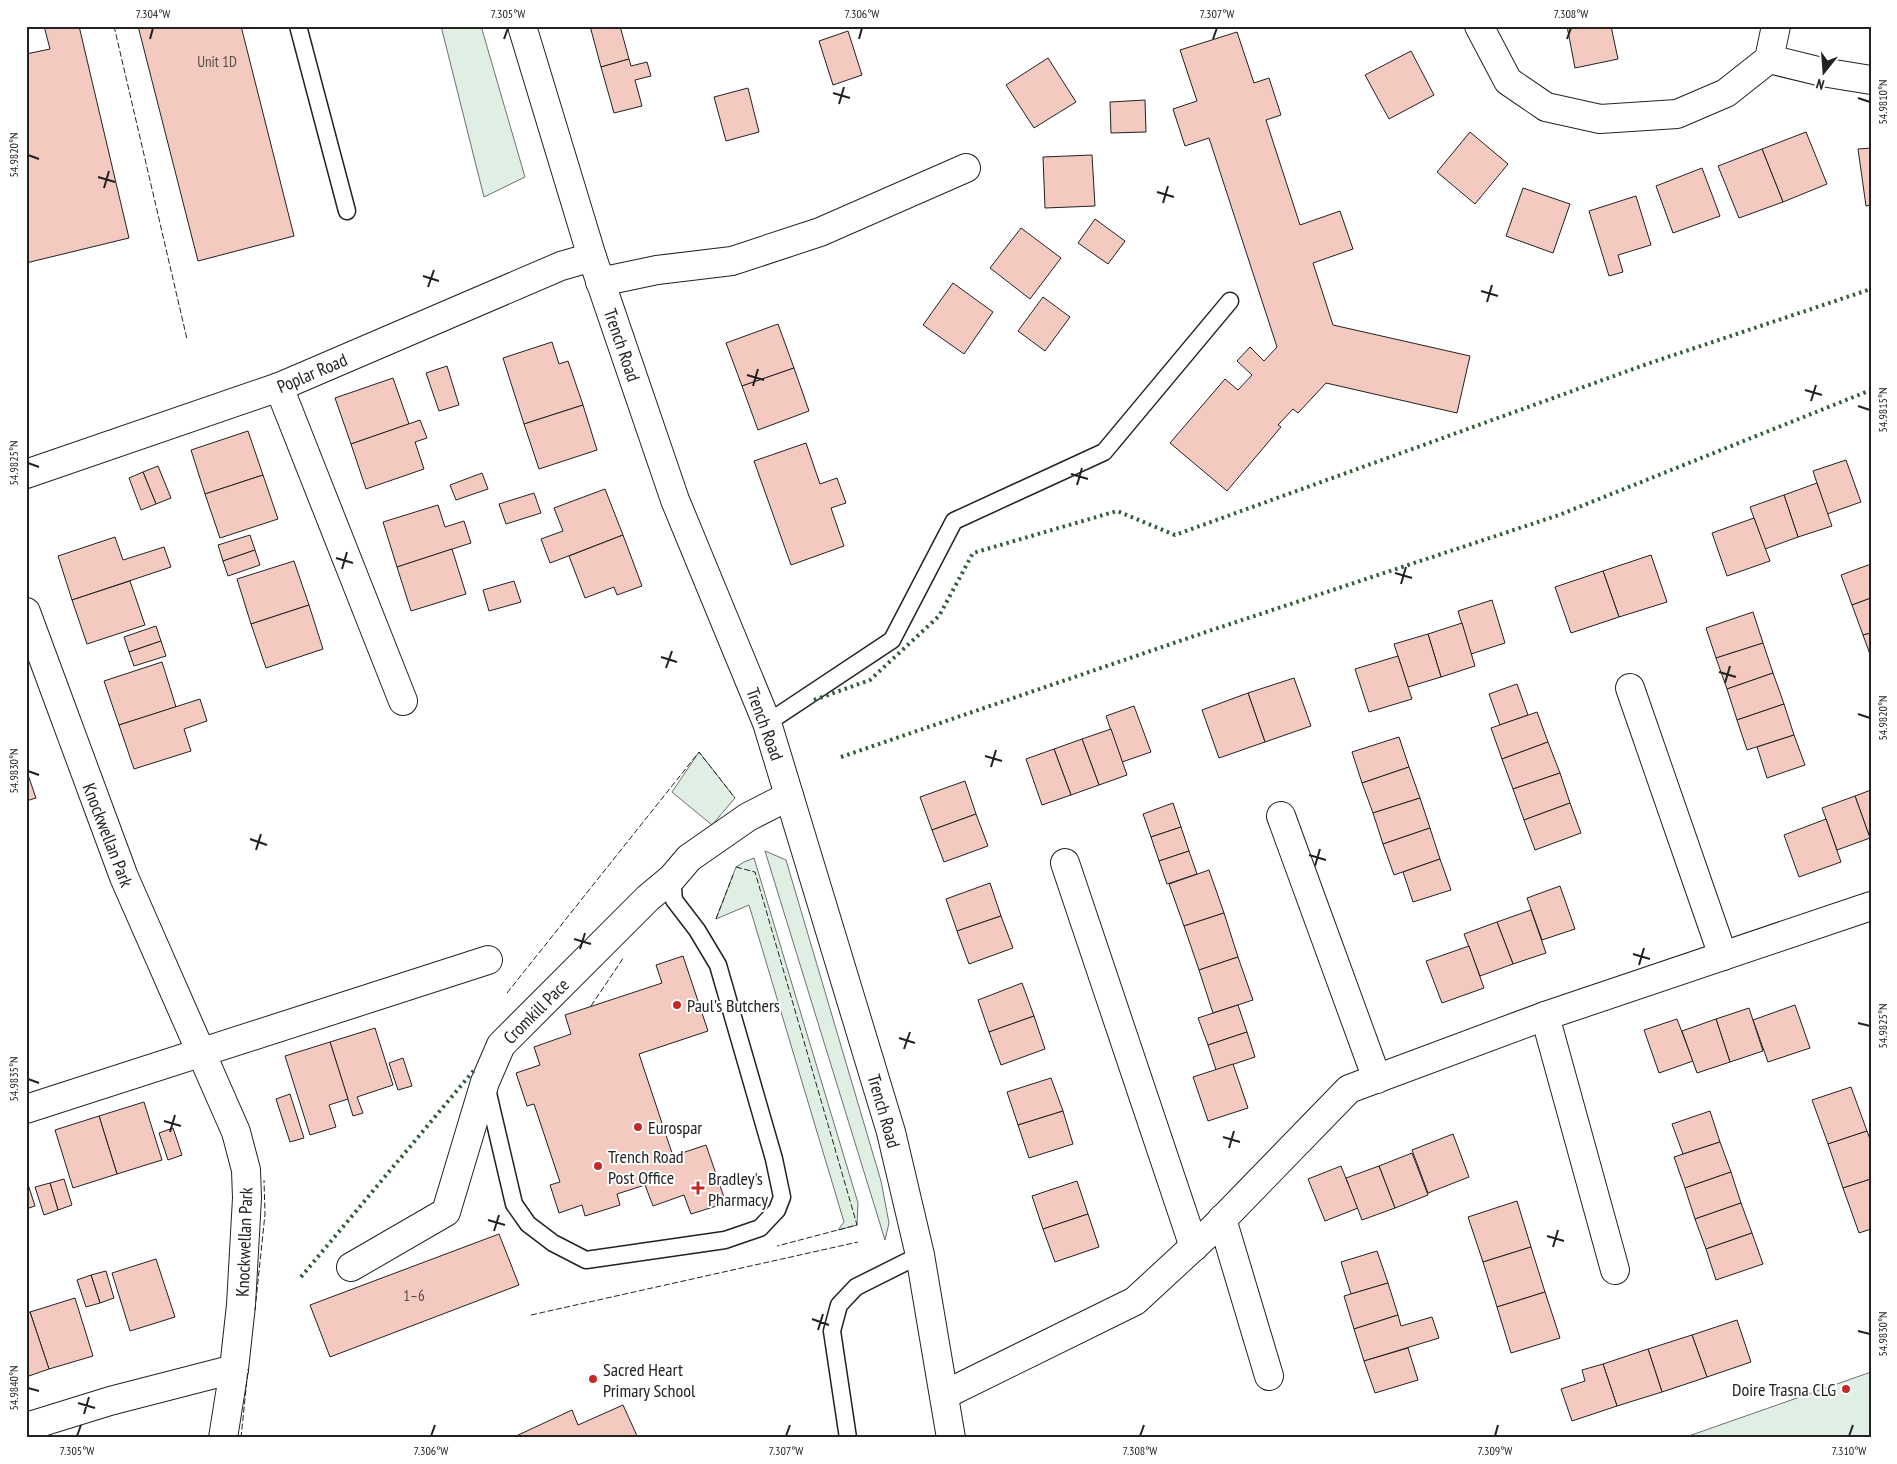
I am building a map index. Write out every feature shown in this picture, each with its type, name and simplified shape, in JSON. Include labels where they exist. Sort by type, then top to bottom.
[{"type":"street","name":"Trench Road","points":[[522,26],[600,282],[675,500],[767,723],[891,1132],[920,1255],[951,1438]]},
{"type":"street","points":[[1480,26],[1508,81],[1546,107],[1600,119],[1677,114],[1726,93],[1769,59],[1776,26]]},
{"type":"street","points":[[1769,59],[1822,72],[1871,80]]},
{"type":"street","points":[[600,282],[657,270],[732,260],[820,232],[966,168]]},
{"type":"street","name":"Poplar Road","points":[[26,474],[279,387],[561,266],[592,256]]},
{"type":"street","points":[[279,387],[403,701]]},
{"type":"street","name":"Knockwellan Park","points":[[26,612],[124,877],[200,1054],[236,1132],[246,1170],[247,1198],[241,1305],[234,1369],[223,1438]]},
{"type":"street","points":[[1630,688],[1724,956]]},
{"type":"street","name":"Cromkill Pace","points":[[351,1267],[446,1212],[485,1082],[501,1045],[648,898],[672,878],[689,858],[748,817],[789,796]]},
{"type":"street","points":[[1281,816],[1377,1079]]},
{"type":"street","points":[[1065,863],[1194,1247]]},
{"type":"street","points":[[944,1395],[1135,1301],[1194,1247],[1350,1089],[1545,1016],[1871,906]]},
{"type":"street","points":[[26,1109],[488,960]]},
{"type":"street","points":[[1545,1016],[1615,1270]]},
{"type":"street","points":[[1222,1219],[1269,1376]]},
{"type":"street","points":[[26,1427],[110,1401],[234,1369]]},
{"type":"lane","points":[[298,26],[347,211]]},
{"type":"lane","points":[[767,723],[892,640],[954,521],[1104,452],[1230,301]]},
{"type":"lane","points":[[485,1082],[514,1204],[528,1224],[552,1243],[586,1260],[726,1240],[760,1228],[777,1210],[782,1197],[774,1159],[718,965],[697,930],[674,900],[672,878]]},
{"type":"lane","points":[[848,1438],[832,1330],[839,1305],[856,1287],[920,1255]]},
{"type":"green space","points":[[441,26],[481,26],[525,177],[484,197]]},
{"type":"green space","points":[[699,752],[735,798],[712,825],[672,792]]},
{"type":"green space","points":[[765,851],[786,860],[881,1181],[889,1223],[885,1240]]},
{"type":"green space","points":[[754,858],[858,1203],[857,1225],[838,1230],[844,1222],[749,905],[716,919],[736,867]]},
{"type":"green space","name":"Doire Trasna CLG","points":[[1871,1372],[1871,1438],[1683,1438]]},
{"type":"building","points":[[44,26],[79,26],[129,238],[26,263],[26,54],[50,49]]},
{"type":"building","points":[[138,26],[241,26],[294,236],[198,261]]},
{"type":"building","points":[[590,26],[620,26],[629,59],[601,67]]},
{"type":"building","points":[[1567,26],[1611,26],[1618,59],[1575,68]]},
{"type":"building","points":[[848,31],[862,75],[833,85],[819,41]]},
{"type":"building","points":[[1237,32],[1254,83],[1269,78],[1281,115],[1266,120],[1300,225],[1340,211],[1353,249],[1313,263],[1333,325],[1470,356],[1457,413],[1326,383],[1298,413],[1293,409],[1278,425],[1281,427],[1227,491],[1170,443],[1225,379],[1238,390],[1252,375],[1237,361],[1250,347],[1264,361],[1277,347],[1209,138],[1185,146],[1173,109],[1197,101],[1180,50]]},
{"type":"building","points":[[1411,51],[1434,95],[1389,119],[1365,75]]},
{"type":"building","points":[[1048,58],[1076,102],[1034,128],[1006,85]]},
{"type":"building","points":[[629,59],[631,66],[647,62],[651,76],[635,80],[642,106],[614,113],[601,67]]},
{"type":"building","points":[[748,88],[759,132],[726,141],[714,97]]},
{"type":"building","points":[[1145,100],[1146,132],[1111,133],[1110,102]]},
{"type":"building","points":[[1470,132],[1508,164],[1475,204],[1437,172]]},
{"type":"building","points":[[1806,132],[1827,184],[1783,202],[1762,149]]},
{"type":"building","points":[[1871,148],[1871,205],[1866,206],[1858,149]]},
{"type":"building","points":[[1762,149],[1783,202],[1739,218],[1718,166]]},
{"type":"building","points":[[1092,155],[1095,206],[1045,208],[1043,157]]},
{"type":"building","points":[[1702,168],[1720,216],[1673,233],[1656,186]]},
{"type":"building","points":[[1523,188],[1570,204],[1553,253],[1506,236]]},
{"type":"building","points":[[1636,196],[1651,245],[1618,255],[1623,272],[1609,276],[1589,211]]},
{"type":"building","points":[[1095,219],[1125,241],[1108,264],[1078,243]]},
{"type":"building","points":[[1021,228],[1061,258],[1030,299],[990,268]]},
{"type":"building","points":[[953,283],[993,312],[964,354],[923,325]]},
{"type":"building","points":[[1043,297],[1070,317],[1045,351],[1018,331]]},
{"type":"building","points":[[778,324],[794,368],[742,386],[726,343]]},
{"type":"building","points":[[552,342],[559,364],[568,361],[583,405],[524,424],[503,358]]},
{"type":"building","points":[[447,366],[459,405],[439,411],[426,373]]},
{"type":"building","points":[[794,368],[809,411],[758,430],[742,386]]},
{"type":"building","points":[[393,378],[409,424],[351,444],[335,398]]},
{"type":"building","points":[[583,405],[597,450],[539,469],[524,424]]},
{"type":"building","points":[[420,420],[427,438],[415,442],[424,469],[366,489],[351,444]]},
{"type":"building","points":[[248,431],[263,475],[205,494],[191,450]]},
{"type":"building","points":[[806,443],[820,484],[837,478],[846,503],[831,508],[844,546],[791,565],[754,461]]},
{"type":"building","points":[[1846,460],[1861,502],[1827,514],[1813,471]]},
{"type":"building","points":[[158,466],[171,498],[156,504],[143,472]]},
{"type":"building","points":[[143,472],[156,504],[141,510],[129,478]]},
{"type":"building","points":[[482,473],[488,489],[456,500],[450,485]]},
{"type":"building","points":[[263,475],[278,519],[220,538],[205,494]]},
{"type":"building","points":[[1817,483],[1832,526],[1798,537],[1784,495]]},
{"type":"building","points":[[605,489],[623,535],[550,563],[541,539],[563,531],[554,508]]},
{"type":"building","points":[[534,493],[541,513],[506,524],[499,504]]},
{"type":"building","points":[[1784,495],[1798,537],[1765,549],[1750,507]]},
{"type":"building","points":[[438,505],[445,527],[464,521],[471,543],[397,567],[383,522]]},
{"type":"building","points":[[1754,518],[1770,561],[1727,576],[1712,533]]},
{"type":"building","points":[[250,535],[255,550],[223,561],[218,545]]},
{"type":"building","points":[[623,535],[642,586],[617,595],[614,587],[585,598],[569,556]]},
{"type":"building","points":[[115,537],[123,560],[164,547],[171,567],[72,600],[58,556]]},
{"type":"building","points":[[452,549],[466,594],[411,611],[397,567]]},
{"type":"building","points":[[255,550],[260,565],[228,576],[223,561]]},
{"type":"building","points":[[1651,555],[1667,602],[1619,617],[1603,571]]},
{"type":"building","points":[[294,561],[309,605],[251,624],[237,579]]},
{"type":"building","points":[[1871,564],[1871,598],[1852,605],[1841,575]]},
{"type":"building","points":[[1603,571],[1619,617],[1571,633],[1555,587]]},
{"type":"building","points":[[130,581],[145,625],[87,644],[72,600]]},
{"type":"building","points":[[514,581],[521,602],[489,611],[483,590]]},
{"type":"building","points":[[1871,598],[1871,633],[1863,635],[1852,605]]},
{"type":"building","points":[[1492,600],[1505,643],[1471,654],[1458,611]]},
{"type":"building","points":[[309,605],[323,649],[266,668],[251,624]]},
{"type":"building","points":[[1753,612],[1763,643],[1716,658],[1706,628]]},
{"type":"building","points":[[1462,623],[1475,666],[1441,677],[1428,634]]},
{"type":"building","points":[[156,626],[161,641],[129,652],[124,637]]},
{"type":"building","points":[[1871,633],[1871,657],[1863,635]]},
{"type":"building","points":[[1428,634],[1441,677],[1408,687],[1394,644]]},
{"type":"building","points":[[161,641],[166,656],[134,666],[129,652]]},
{"type":"building","points":[[1763,643],[1773,673],[1727,689],[1716,658]]},
{"type":"building","points":[[1398,656],[1412,699],[1369,712],[1355,669]]},
{"type":"building","points":[[162,662],[176,707],[119,725],[104,681]]},
{"type":"building","points":[[1773,673],[1784,704],[1737,720],[1727,689]]},
{"type":"building","points":[[1294,678],[1311,726],[1265,742],[1248,693]]},
{"type":"building","points":[[1517,684],[1528,715],[1500,725],[1489,694]]},
{"type":"building","points":[[1248,693],[1265,742],[1219,758],[1202,710]]},
{"type":"building","points":[[200,699],[207,721],[184,729],[191,751],[134,769],[119,725]]},
{"type":"building","points":[[1784,704],[1794,735],[1747,750],[1737,720]]},
{"type":"building","points":[[1134,706],[1151,752],[1122,762],[1106,716]]},
{"type":"building","points":[[1537,712],[1548,742],[1502,759],[1491,728]]},
{"type":"building","points":[[1111,729],[1127,775],[1099,785],[1082,739]]},
{"type":"building","points":[[1794,735],[1805,765],[1767,778],[1757,747]]},
{"type":"building","points":[[1399,737],[1409,767],[1362,783],[1352,752]]},
{"type":"building","points":[[1082,739],[1099,785],[1071,795],[1054,749]]},
{"type":"building","points":[[1548,742],[1560,773],[1513,789],[1502,759]]},
{"type":"building","points":[[1054,749],[1071,795],[1042,805],[1026,759]]},
{"type":"building","points":[[1409,767],[1420,798],[1373,813],[1362,783]]},
{"type":"building","points":[[26,769],[36,798],[26,801]]},
{"type":"building","points":[[1560,773],[1570,803],[1524,820],[1513,789]]},
{"type":"building","points":[[965,781],[976,814],[932,830],[920,797]]},
{"type":"building","points":[[1871,790],[1871,838],[1870,838],[1855,796]]},
{"type":"building","points":[[1855,796],[1870,838],[1837,850],[1822,808]]},
{"type":"building","points":[[1420,798],[1430,828],[1383,844],[1373,813]]},
{"type":"building","points":[[1173,803],[1181,827],[1151,837],[1143,814]]},
{"type":"building","points":[[1570,803],[1581,833],[1535,850],[1524,820]]},
{"type":"building","points":[[976,814],[988,846],[944,862],[932,830]]},
{"type":"building","points":[[1826,819],[1841,862],[1799,877],[1784,835]]},
{"type":"building","points":[[1181,827],[1189,851],[1159,861],[1151,837]]},
{"type":"building","points":[[1430,828],[1440,859],[1394,875],[1383,844]]},
{"type":"building","points":[[1189,851],[1197,874],[1167,884],[1159,861]]},
{"type":"building","points":[[1440,859],[1451,890],[1413,902],[1403,872]]},
{"type":"building","points":[[1209,870],[1224,913],[1184,926],[1169,884]]},
{"type":"building","points":[[990,883],[1001,916],[957,931],[946,899]]},
{"type":"building","points":[[1560,886],[1575,929],[1542,940],[1527,898]]},
{"type":"building","points":[[1531,910],[1546,953],[1513,964],[1497,922]]},
{"type":"building","points":[[1224,913],[1238,957],[1199,970],[1184,926]]},
{"type":"building","points":[[1001,916],[1013,948],[969,964],[957,931]]},
{"type":"building","points":[[1497,922],[1513,964],[1480,976],[1464,934]]},
{"type":"building","points":[[1469,946],[1484,988],[1442,1003],[1426,961]]},
{"type":"building","points":[[683,956],[708,1031],[639,1054],[673,1156],[706,1145],[726,1203],[691,1214],[684,1195],[653,1206],[645,1185],[617,1194],[620,1205],[585,1216],[582,1205],[559,1213],[550,1185],[560,1182],[534,1104],[527,1106],[516,1073],[540,1065],[534,1047],[571,1034],[565,1015],[662,983],[656,965]]},
{"type":"building","points":[[1238,957],[1253,1000],[1213,1013],[1199,970]]},
{"type":"building","points":[[1022,983],[1034,1016],[989,1032],[978,1000]]},
{"type":"building","points":[[1238,1005],[1247,1032],[1208,1045],[1198,1018]]},
{"type":"building","points":[[1795,1005],[1810,1048],[1768,1062],[1753,1020]]},
{"type":"building","points":[[1749,1008],[1763,1051],[1730,1062],[1716,1019]]},
{"type":"building","points":[[1034,1016],[1045,1049],[1001,1065],[989,1032]]},
{"type":"building","points":[[1677,1019],[1693,1061],[1659,1073],[1644,1030]]},
{"type":"building","points":[[1716,1019],[1730,1062],[1697,1073],[1682,1031]]},
{"type":"building","points":[[375,1028],[393,1085],[357,1097],[363,1113],[353,1116],[330,1042]]},
{"type":"building","points":[[1247,1032],[1255,1057],[1216,1070],[1208,1045]]},
{"type":"building","points":[[330,1042],[348,1099],[329,1105],[336,1127],[310,1135],[285,1056]]},
{"type":"building","points":[[403,1058],[412,1086],[398,1090],[389,1063]]},
{"type":"building","points":[[1233,1064],[1248,1108],[1208,1121],[1193,1077]]},
{"type":"building","points":[[1051,1078],[1063,1111],[1018,1125],[1007,1092]]},
{"type":"building","points":[[1851,1087],[1867,1131],[1828,1144],[1812,1100]]},
{"type":"building","points":[[290,1094],[304,1138],[290,1142],[276,1099]]},
{"type":"building","points":[[144,1102],[162,1160],[117,1174],[99,1116]]},
{"type":"building","points":[[1063,1111],[1073,1144],[1029,1158],[1018,1125]]},
{"type":"building","points":[[1710,1111],[1720,1142],[1683,1154],[1672,1124]]},
{"type":"building","points":[[99,1116],[117,1174],[73,1188],[55,1130]]},
{"type":"building","points":[[173,1128],[182,1155],[168,1160],[159,1133]]},
{"type":"building","points":[[1867,1131],[1871,1142],[1871,1179],[1843,1188],[1828,1144]]},
{"type":"building","points":[[1453,1134],[1469,1177],[1428,1193],[1412,1150]]},
{"type":"building","points":[[1720,1142],[1731,1172],[1685,1188],[1674,1157]]},
{"type":"building","points":[[1412,1153],[1428,1195],[1395,1208],[1379,1166]]},
{"type":"building","points":[[1341,1166],[1358,1208],[1325,1221],[1308,1179]]},
{"type":"building","points":[[1379,1166],[1395,1208],[1362,1220],[1346,1178]]},
{"type":"building","points":[[1731,1172],[1741,1203],[1695,1219],[1685,1188]]},
{"type":"building","points":[[26,1178],[35,1206],[26,1209]]},
{"type":"building","points":[[64,1179],[72,1205],[58,1210],[50,1183]]},
{"type":"building","points":[[1871,1179],[1871,1229],[1859,1233],[1843,1188]]},
{"type":"building","points":[[1077,1181],[1088,1214],[1043,1229],[1032,1196]]},
{"type":"building","points":[[50,1183],[58,1210],[44,1215],[35,1187]]},
{"type":"building","points":[[1517,1201],[1531,1247],[1483,1262],[1468,1217]]},
{"type":"building","points":[[1741,1203],[1752,1233],[1706,1249],[1695,1219]]},
{"type":"building","points":[[1088,1214],[1099,1247],[1055,1262],[1043,1229]]},
{"type":"building","points":[[1752,1233],[1763,1264],[1716,1280],[1706,1249]]},
{"type":"building","points":[[499,1234],[519,1285],[330,1357],[310,1305]]},
{"type":"building","points":[[1531,1247],[1545,1292],[1497,1307],[1483,1262]]},
{"type":"building","points":[[1377,1251],[1388,1283],[1351,1294],[1341,1262]]},
{"type":"building","points":[[156,1259],[175,1317],[130,1331],[112,1273]]},
{"type":"building","points":[[106,1271],[114,1298],[100,1303],[91,1275]]},
{"type":"building","points":[[91,1275],[100,1303],[86,1307],[77,1280]]},
{"type":"building","points":[[1388,1283],[1398,1315],[1354,1329],[1344,1296]]},
{"type":"building","points":[[1545,1292],[1560,1338],[1511,1353],[1497,1307]]},
{"type":"building","points":[[75,1298],[93,1356],[49,1369],[30,1312]]},
{"type":"building","points":[[30,1312],[49,1369],[26,1377],[26,1313]]},
{"type":"building","points":[[1398,1315],[1401,1326],[1432,1317],[1439,1338],[1364,1361],[1354,1329]]},
{"type":"building","points":[[1737,1320],[1751,1362],[1707,1377],[1692,1335]]},
{"type":"building","points":[[1692,1335],[1707,1377],[1662,1392],[1648,1349]]},
{"type":"building","points":[[1408,1348],[1418,1380],[1375,1393],[1364,1361]]},
{"type":"building","points":[[1648,1349],[1662,1392],[1617,1406],[1603,1364]]},
{"type":"building","points":[[1603,1364],[1617,1406],[1572,1421],[1561,1389],[1585,1381],[1582,1370]]},
{"type":"building","points":[[623,1405],[638,1438],[517,1438],[516,1436],[572,1410],[578,1425]]},
{"type":"hedge","points":[[814,700],[870,680],[939,616],[973,553],[1117,511],[1175,535],[1647,364],[1871,289]]},
{"type":"hedge","points":[[841,757],[1203,633],[1559,515],[1871,390]]},
{"type":"hedge","points":[[301,1277],[475,1069]]},
{"type":"fence","points":[[114,26],[187,339]]},
{"type":"fence","points":[[507,993],[699,752],[735,798]]},
{"type":"fence","points":[[736,867],[755,872],[857,1225],[777,1246]]},
{"type":"fence","points":[[716,919],[733,875]]},
{"type":"fence","points":[[591,1006],[624,957]]},
{"type":"fence","points":[[255,1310],[265,1214],[264,1180]]},
{"type":"fence","points":[[531,1315],[858,1242]]},
{"type":"fence","points":[[241,1438],[248,1369]]},
{"type":"place","name":"Paul's Butchers","points":[[677,1005]]},
{"type":"place","name":"Eurospar","points":[[638,1127]]},
{"type":"place","name":"Trench Road Post Office","points":[[598,1166]]},
{"type":"place","name":"Bradley's Pharmacy","points":[[698,1188]]},
{"type":"place","name":"Sacred Heart Primary School","points":[[593,1379]]},
{"type":"place","name":"Doire Trasna CLG","points":[[1846,1389]]}]
